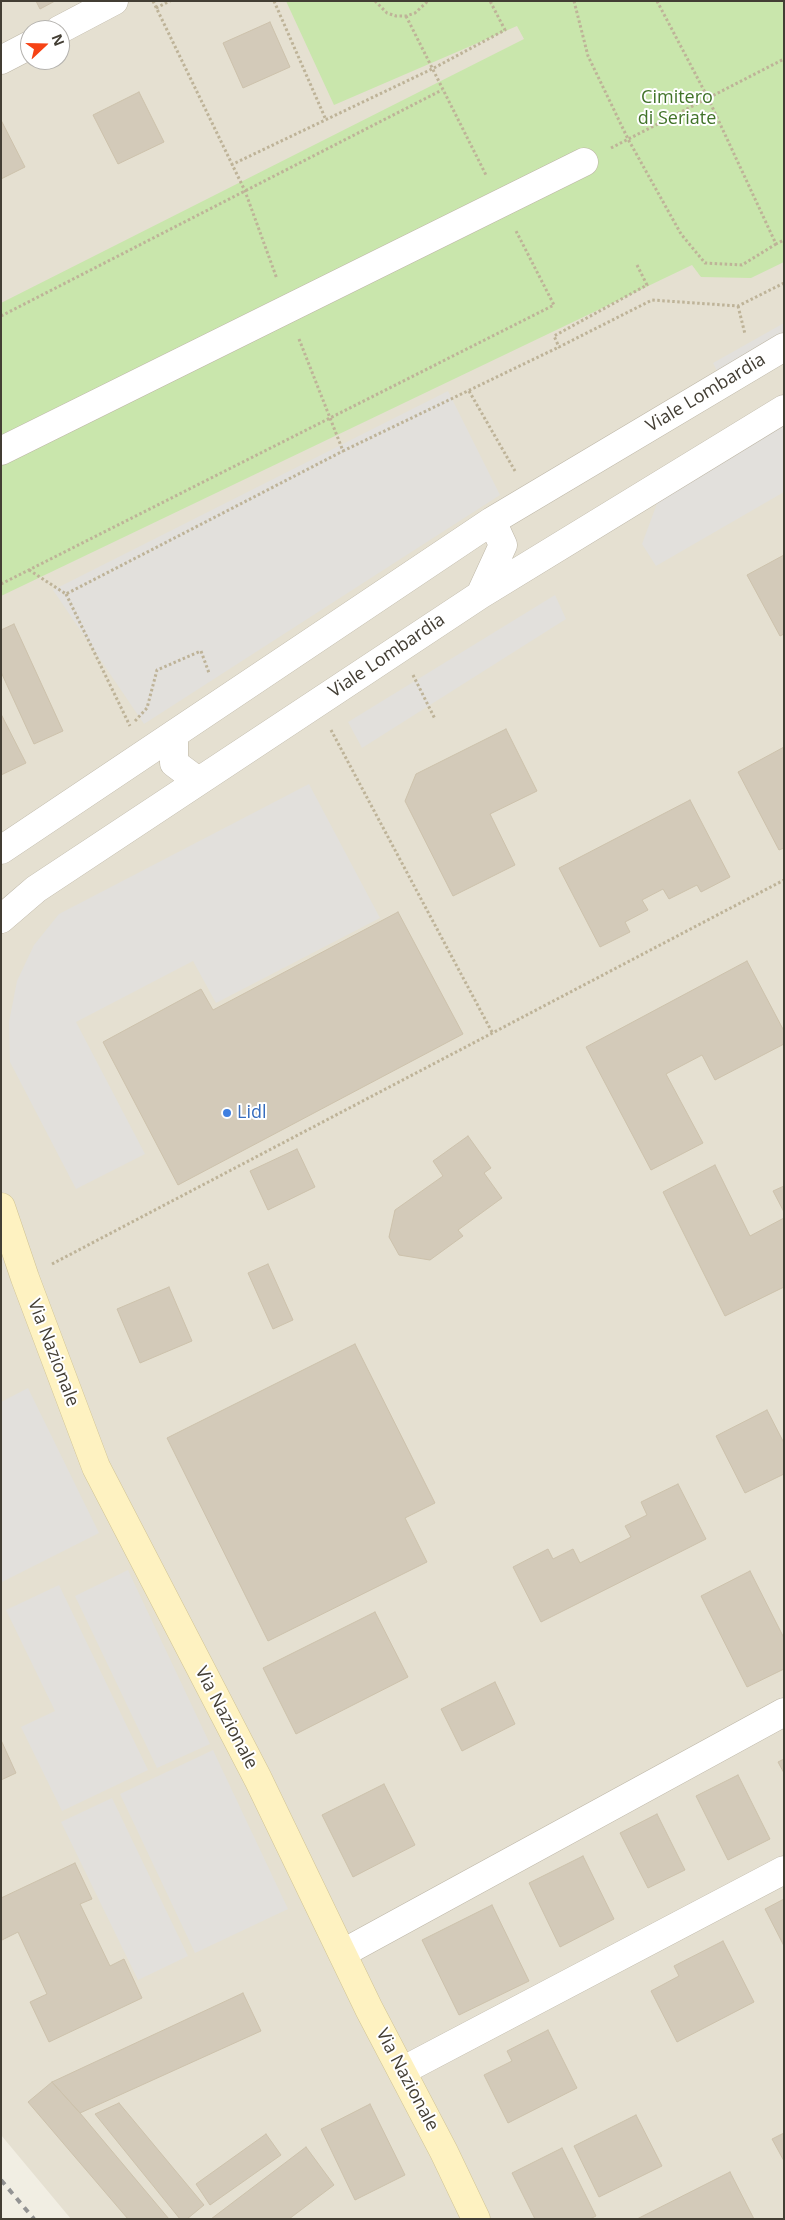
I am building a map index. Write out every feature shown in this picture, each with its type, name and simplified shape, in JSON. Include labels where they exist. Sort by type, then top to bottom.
[{"type":"main road","name":"Via Nazionale","points":[[1,1207],[24,1278],[96,1467],[258,1779],[369,2008],[476,2219]]},
{"type":"street","points":[[70,24],[114,1]]},
{"type":"street","points":[[1,60],[20,50]]},
{"type":"street","points":[[1,451],[584,162]]},
{"type":"street","name":"Viale Lombardia","points":[[1,850],[492,521],[784,347]]},
{"type":"street","name":"Viale Lombardia","points":[[1,919],[36,889],[480,595],[784,409]]},
{"type":"street","points":[[480,595],[503,545],[492,521]]},
{"type":"street","points":[[174,734],[174,763],[198,781]]},
{"type":"street","points":[[343,1952],[784,1712]]},
{"type":"street","points":[[402,2071],[784,1870]]},
{"type":"path","points":[[153,1],[244,191],[329,419],[343,451]]},
{"type":"path","points":[[156,8],[170,1]]},
{"type":"path","points":[[274,1],[326,120]]},
{"type":"path","points":[[375,1],[386,13],[396,16],[406,16],[415,13],[428,1]]},
{"type":"path","points":[[231,165],[432,69],[505,30],[490,1]]},
{"type":"path","points":[[574,1],[588,56],[628,139],[681,234],[704,263],[742,265],[784,240]]},
{"type":"path","points":[[657,1],[708,98],[776,244]]},
{"type":"path","points":[[1,584],[554,304],[442,90],[406,16]]},
{"type":"path","points":[[584,162],[784,59]]},
{"type":"path","points":[[1,316],[442,90]]},
{"type":"path","points":[[559,347],[554,336],[648,285],[637,265]]},
{"type":"path","points":[[66,594],[343,451],[652,300],[738,306],[784,283]]},
{"type":"path","points":[[738,306],[746,338]]},
{"type":"path","points":[[468,391],[516,473]]},
{"type":"path","points":[[29,570],[66,594],[130,726],[122,732]]},
{"type":"path","points":[[316,704],[493,1034]]},
{"type":"path","points":[[24,1278],[784,880]]},
{"type":"shaded area","points":[[1,1],[784,1],[784,2219],[71,2219],[1,2135]]},
{"type":"shaded area","points":[[784,323],[784,341],[721,379],[713,363]]},
{"type":"shaded area","points":[[448,391],[500,495],[144,724],[53,590]]},
{"type":"shaded area","points":[[784,409],[784,492],[656,566],[642,544],[665,482]]},
{"type":"shaded area","points":[[555,595],[566,619],[362,748],[348,722]]},
{"type":"shaded area","points":[[309,784],[380,918],[216,1003],[193,961],[76,1022],[145,1154],[76,1189],[10,1062],[9,1022],[17,981],[34,945],[59,914]]},
{"type":"shaded area","points":[[28,1388],[99,1533],[2,1582],[1,1402]]},
{"type":"shaded area","points":[[128,1570],[210,1744],[157,1768],[75,1596]]},
{"type":"shaded area","points":[[59,1585],[148,1770],[62,1811],[21,1727],[55,1711],[6,1610]]},
{"type":"shaded area","points":[[213,1750],[288,1909],[195,1953],[120,1794]]},
{"type":"shaded area","points":[[112,1798],[188,1956],[138,1980],[61,1822]]},
{"type":"green space","name":"Cimitero di Seriate","points":[[286,1],[784,1],[784,262],[751,278],[701,277],[692,265],[1,596],[1,303],[524,39],[517,26],[334,105]]},
{"type":"building","points":[[36,1],[55,1],[40,9]]},
{"type":"building","points":[[270,22],[290,67],[243,88],[223,43]]},
{"type":"building","points":[[139,92],[164,142],[118,164],[93,115]]},
{"type":"building","points":[[1,120],[25,167],[1,179]]},
{"type":"building","points":[[784,555],[784,634],[780,636],[747,575]]},
{"type":"building","points":[[14,624],[63,731],[34,744],[1,672],[1,630]]},
{"type":"building","points":[[1,714],[26,763],[1,775]]},
{"type":"building","points":[[506,729],[537,791],[490,814],[515,865],[453,896],[405,801],[416,774]]},
{"type":"building","points":[[784,747],[784,848],[779,850],[738,772]]},
{"type":"building","points":[[690,800],[730,877],[701,892],[697,885],[669,899],[663,889],[642,900],[648,910],[625,922],[630,932],[600,947],[559,868]]},
{"type":"building","name":"Lidl","points":[[398,912],[463,1034],[178,1185],[103,1042],[201,989],[213,1010]]},
{"type":"building","points":[[747,961],[784,1031],[784,1044],[715,1080],[702,1055],[666,1074],[703,1143],[651,1170],[586,1047]]},
{"type":"building","points":[[468,1136],[491,1168],[484,1173],[502,1198],[458,1230],[463,1236],[430,1260],[399,1255],[389,1237],[395,1210],[443,1176],[433,1161]]},
{"type":"building","points":[[297,1149],[315,1187],[268,1210],[250,1171]]},
{"type":"building","points":[[715,1165],[750,1236],[784,1218],[784,1287],[725,1316],[663,1192]]},
{"type":"building","points":[[784,1186],[784,1212],[773,1191]]},
{"type":"building","points":[[268,1264],[293,1320],[273,1329],[248,1273]]},
{"type":"building","points":[[169,1287],[192,1341],[140,1363],[117,1309]]},
{"type":"building","points":[[355,1344],[435,1503],[405,1518],[427,1562],[268,1641],[167,1438]]},
{"type":"building","points":[[767,1410],[784,1443],[784,1474],[745,1493],[716,1436]]},
{"type":"building","points":[[678,1484],[706,1539],[541,1622],[513,1567],[548,1549],[553,1559],[573,1549],[580,1563],[631,1537],[625,1526],[647,1515],[641,1502]]},
{"type":"building","points":[[750,1571],[784,1638],[784,1669],[747,1687],[701,1596]]},
{"type":"building","points":[[375,1612],[408,1677],[296,1734],[263,1668]]},
{"type":"building","points":[[495,1682],[515,1724],[462,1751],[441,1709]]},
{"type":"building","points":[[1,1740],[16,1773],[1,1780]]},
{"type":"building","points":[[784,1759],[784,1773],[778,1762]]},
{"type":"building","points":[[738,1775],[770,1839],[728,1860],[696,1796]]},
{"type":"building","points":[[384,1784],[415,1845],[353,1877],[322,1815]]},
{"type":"building","points":[[657,1814],[685,1870],[648,1888],[620,1833]]},
{"type":"building","points":[[583,1856],[614,1919],[560,1947],[529,1883]]},
{"type":"building","points":[[75,1863],[92,1899],[80,1904],[110,1966],[124,1959],[142,1998],[49,2042],[30,2002],[47,1994],[18,1932],[2,1940],[1,1898]]},
{"type":"building","points":[[784,1899],[784,1946],[765,1909]]},
{"type":"building","points":[[492,1905],[529,1981],[459,2015],[422,1940]]},
{"type":"building","points":[[723,1941],[754,2002],[677,2042],[651,1991],[679,1976],[674,1966]]},
{"type":"building","points":[[243,1993],[261,2031],[80,2113],[52,2082]]},
{"type":"building","points":[[548,2030],[577,2088],[508,2123],[484,2075],[512,2061],[507,2051]]},
{"type":"building","points":[[52,2082],[169,2219],[128,2219],[28,2102]]},
{"type":"building","points":[[119,2103],[204,2205],[187,2219],[180,2219],[95,2114]]},
{"type":"building","points":[[370,2104],[405,2175],[355,2200],[321,2129]]},
{"type":"building","points":[[636,2115],[662,2166],[599,2197],[574,2146]]},
{"type":"building","points":[[784,2133],[784,2161],[772,2139]]},
{"type":"building","points":[[266,2134],[281,2155],[210,2205],[196,2184]]},
{"type":"building","points":[[306,2147],[334,2185],[289,2219],[211,2219]]},
{"type":"building","points":[[562,2148],[596,2216],[590,2219],[535,2219],[512,2173]]},
{"type":"building","points":[[730,2172],[754,2219],[637,2219]]},
{"type":"railway","points":[[1,2180],[34,2219]]},
{"type":"place","name":"Lidl","points":[[227,1113]]}]
